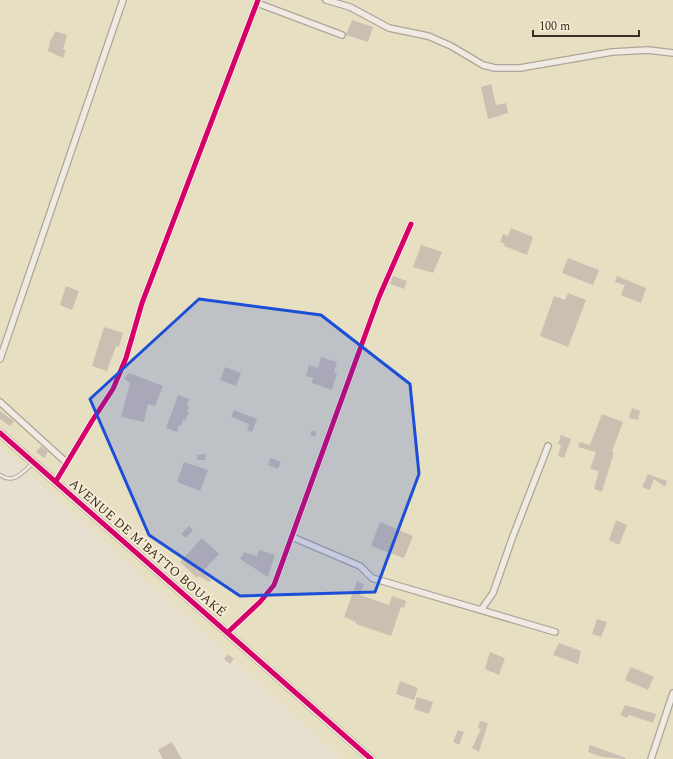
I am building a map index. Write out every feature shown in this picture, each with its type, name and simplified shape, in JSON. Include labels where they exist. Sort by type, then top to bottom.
[{"type":"street","points":[[0,359],[123,0]]},
{"type":"street","points":[[326,0],[350,7],[389,28],[428,36],[451,46],[483,65],[495,68],[520,68],[612,52],[648,50],[673,52]]},
{"type":"street","points":[[56,481],[116,383],[126,358],[142,303],[257,1],[342,35]]},
{"type":"street","points":[[228,632],[260,602],[274,585],[379,297],[411,224]]},
{"type":"street","points":[[0,402],[67,463]]},
{"type":"street","name":"AVENUE DE M'BATTO BOUAKÉ","points":[[0,432],[371,759]]},
{"type":"street","points":[[481,610],[493,593],[513,536],[548,446]]},
{"type":"street","points":[[292,537],[360,566],[372,578],[555,632]]},
{"type":"street","points":[[651,759],[673,693]]},
{"type":"lane","points":[[0,475],[9,480],[16,478],[34,462]]},
{"type":"highlighted area","points":[[199,299],[321,315],[410,384],[419,474],[375,592],[240,596],[149,535],[90,399]]},
{"type":"shaded area","points":[[0,0],[673,0],[673,759],[342,759],[0,447]]},
{"type":"building","points":[[352,20],[373,27],[368,42],[346,35]]},
{"type":"building","points":[[55,31],[67,35],[63,49],[66,50],[63,58],[48,51],[51,38],[52,39]]},
{"type":"building","points":[[491,84],[496,105],[506,103],[508,113],[488,119],[481,87]]},
{"type":"building","points":[[511,228],[533,237],[527,255],[504,246],[505,244],[500,242],[503,234],[508,236]]},
{"type":"building","points":[[421,245],[442,252],[433,273],[413,267]]},
{"type":"building","points":[[568,258],[599,270],[593,285],[562,273]]},
{"type":"building","points":[[393,276],[407,281],[404,289],[390,284]]},
{"type":"building","points":[[617,276],[646,288],[641,303],[621,295],[625,285],[615,282]]},
{"type":"building","points":[[66,286],[79,291],[72,310],[60,305]]},
{"type":"building","points":[[568,293],[586,300],[568,347],[540,336],[554,296],[565,300]]},
{"type":"building","points":[[104,327],[123,333],[119,347],[116,346],[107,371],[92,366]]},
{"type":"building","points":[[321,357],[337,362],[334,372],[337,373],[332,390],[312,383],[313,378],[306,376],[309,365],[318,368]]},
{"type":"building","points":[[225,367],[241,373],[236,386],[220,380]]},
{"type":"building","points":[[129,373],[163,386],[155,406],[148,404],[144,422],[121,417],[130,383],[124,378]]},
{"type":"building","points":[[178,395],[189,399],[187,412],[189,412],[185,421],[183,420],[181,426],[179,425],[177,432],[166,428]]},
{"type":"building","points":[[632,408],[640,411],[638,420],[629,418]]},
{"type":"building","points":[[234,410],[257,419],[252,432],[247,430],[249,424],[231,417]]},
{"type":"building","points":[[0,411],[14,421],[10,426],[0,419]]},
{"type":"building","points":[[602,414],[623,422],[612,451],[614,452],[602,492],[594,489],[599,471],[590,469],[596,452],[578,447],[580,442],[590,445]]},
{"type":"building","points":[[312,430],[317,432],[315,437],[310,435]]},
{"type":"building","points":[[561,435],[571,439],[564,458],[558,456],[561,445],[558,444]]},
{"type":"building","points":[[41,446],[48,452],[44,458],[36,452]]},
{"type":"building","points":[[205,454],[206,460],[197,460],[197,455]]},
{"type":"building","points":[[270,458],[281,462],[278,469],[268,465]]},
{"type":"building","points":[[184,462],[208,470],[200,491],[177,482]]},
{"type":"building","points":[[648,474],[667,481],[665,487],[654,479],[650,490],[642,487]]},
{"type":"building","points":[[102,502],[116,513],[112,518],[99,506]]},
{"type":"building","points":[[616,520],[627,525],[619,545],[609,540]]},
{"type":"building","points":[[124,521],[132,529],[127,533],[119,526]]},
{"type":"building","points":[[380,522],[413,536],[404,558],[371,546]]},
{"type":"building","points":[[189,526],[193,530],[186,538],[181,534]]},
{"type":"building","points":[[202,538],[219,554],[202,572],[211,580],[210,582],[198,576],[197,578],[180,562]]},
{"type":"building","points":[[259,550],[275,555],[268,577],[240,559],[244,552],[257,556]]},
{"type":"building","points":[[357,581],[364,584],[360,595],[389,605],[392,596],[406,601],[404,608],[401,607],[391,636],[356,624],[356,622],[344,617]]},
{"type":"building","points":[[597,619],[607,622],[601,637],[592,634]]},
{"type":"building","points":[[559,643],[581,651],[578,664],[553,655]]},
{"type":"building","points":[[490,652],[505,658],[499,675],[485,669]]},
{"type":"building","points":[[228,654],[234,659],[230,664],[224,659]]},
{"type":"building","points":[[631,667],[654,677],[648,690],[625,680]]},
{"type":"building","points":[[400,681],[418,688],[414,700],[396,694]]},
{"type":"building","points":[[417,697],[433,702],[429,714],[414,709]]},
{"type":"building","points":[[625,705],[656,714],[653,723],[629,715],[627,718],[620,715]]},
{"type":"building","points":[[480,721],[488,723],[479,752],[472,748],[481,729],[478,728]]},
{"type":"building","points":[[458,730],[464,732],[459,745],[453,742]]},
{"type":"building","points":[[172,742],[182,759],[163,759],[158,750]]},
{"type":"building","points":[[590,745],[626,758],[602,757],[588,752]]},
{"type":"cycle path","points":[[56,481],[113,389],[126,358],[142,303],[258,0]]},
{"type":"cycle path","points":[[228,632],[260,602],[274,585],[379,297],[411,224]]},
{"type":"cycle path","points":[[0,433],[371,759]]}]
